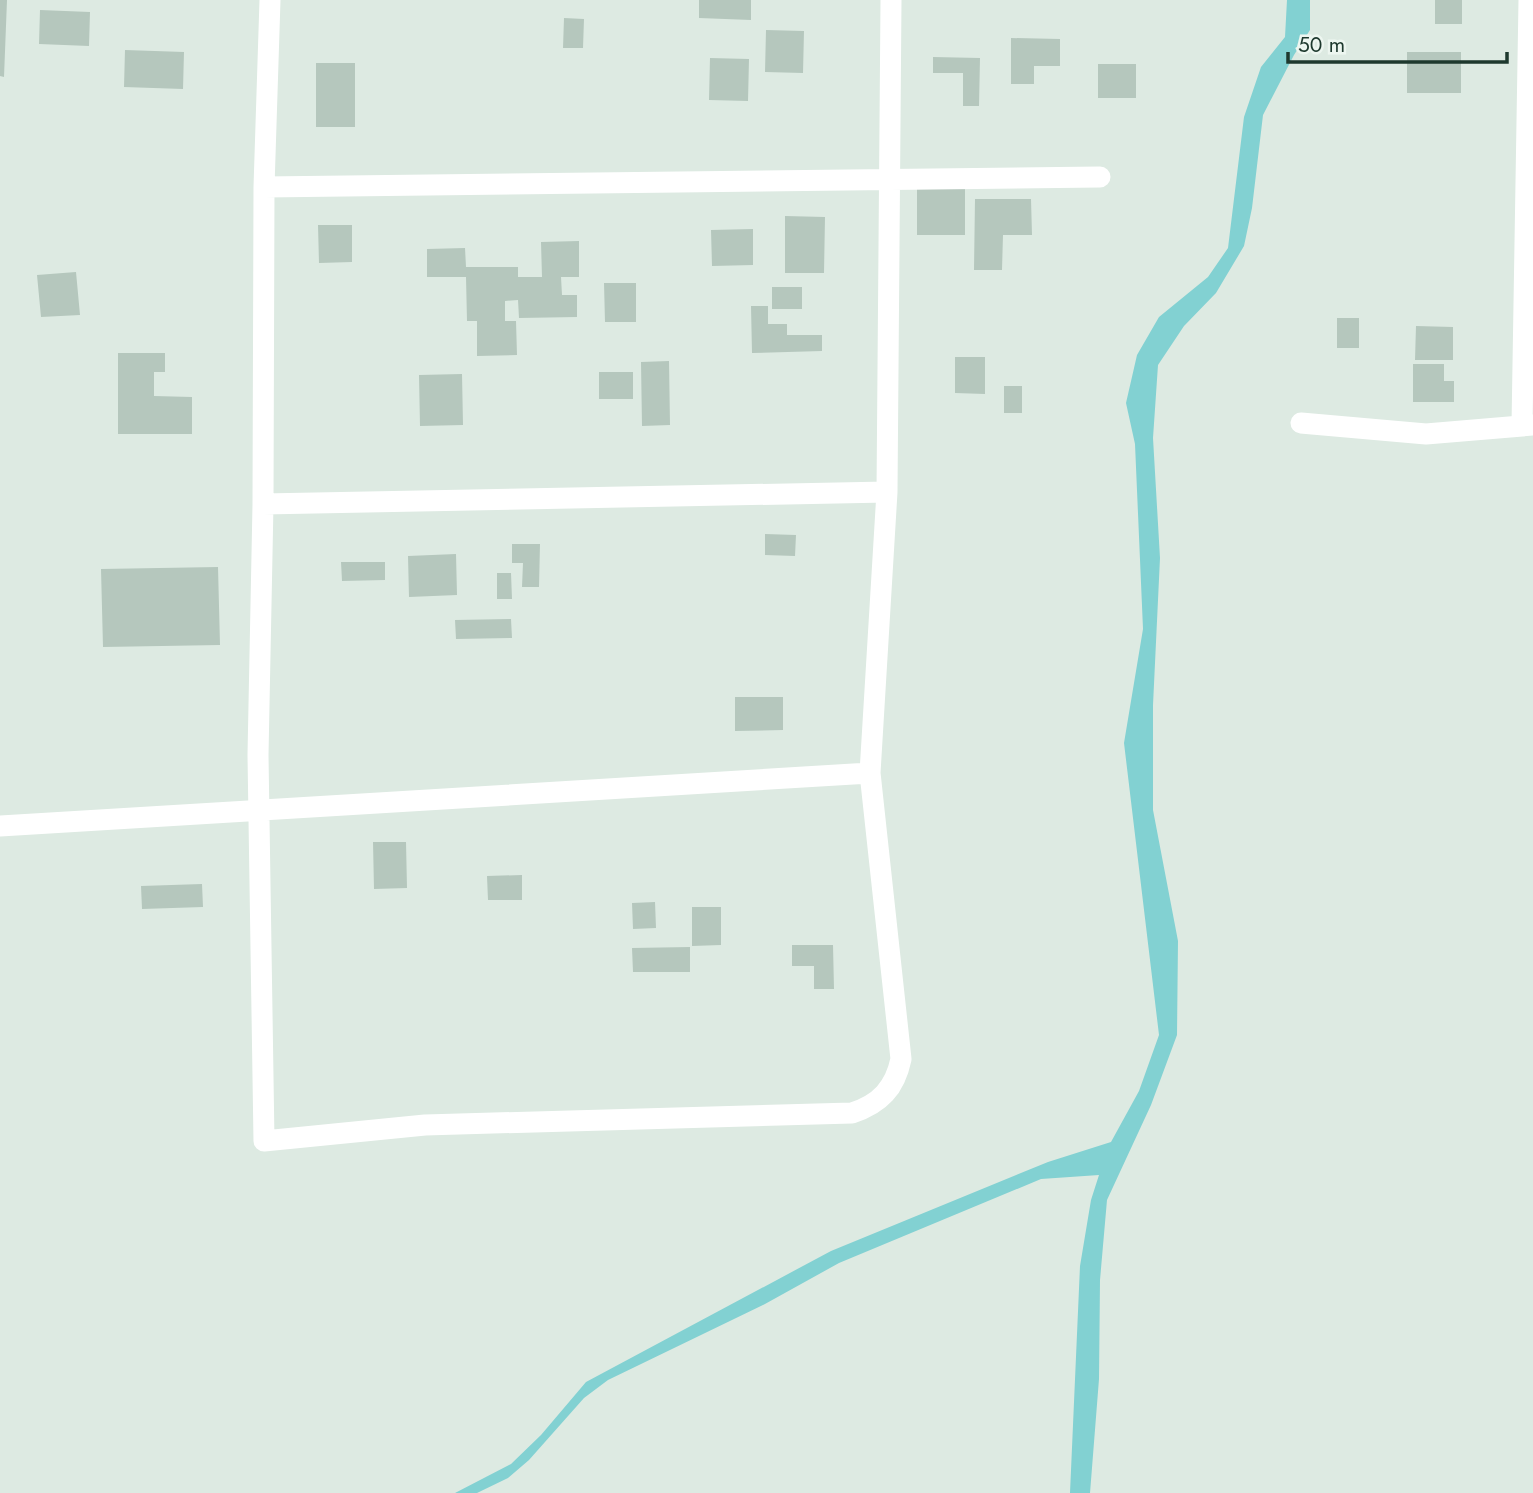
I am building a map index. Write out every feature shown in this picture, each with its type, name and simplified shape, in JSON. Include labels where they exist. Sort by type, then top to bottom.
[{"type":"street","points":[[270,0],[264,187],[259,810],[264,1141],[425,1125],[852,1113],[875,1103],[886,1095],[894,1084],[901,1059],[870,773],[887,492],[891,0]]},
{"type":"street","points":[[1301,423],[1426,434],[1528,425],[1529,0]]},
{"type":"street","points":[[264,187],[1100,177]]},
{"type":"street","points":[[263,504],[887,492]]},
{"type":"street","points":[[0,826],[870,773]]},
{"type":"water","points":[[1287,0],[1310,0],[1310,30],[1263,115],[1252,208],[1244,246],[1216,293],[1184,326],[1158,365],[1153,438],[1160,558],[1153,705],[1153,810],[1178,941],[1177,1035],[1151,1105],[1107,1200],[1100,1280],[1099,1379],[1090,1493],[1070,1493],[1080,1266],[1091,1200],[1099,1175],[1041,1179],[839,1263],[765,1304],[608,1380],[584,1398],[529,1460],[508,1478],[477,1493],[455,1493],[511,1464],[541,1435],[586,1382],[831,1251],[1048,1162],[1111,1142],[1139,1091],[1159,1035],[1124,743],[1143,629],[1135,444],[1126,403],[1137,355],[1159,317],[1208,277],[1228,248],[1244,117],[1261,67],[1285,37]]},
{"type":"building","points":[[0,0],[7,0],[4,77],[0,76]]},
{"type":"building","points":[[699,0],[751,0],[751,20],[699,18]]},
{"type":"building","points":[[1435,0],[1462,0],[1462,24],[1435,24]]},
{"type":"building","points":[[40,10],[90,12],[89,46],[39,44]]},
{"type":"building","points":[[564,18],[584,19],[583,48],[563,48]]},
{"type":"building","points":[[766,30],[804,31],[803,73],[765,72]]},
{"type":"building","points":[[1011,38],[1060,39],[1060,66],[1034,66],[1034,84],[1011,84]]},
{"type":"building","points":[[125,50],[184,52],[183,89],[124,87]]},
{"type":"building","points":[[1407,52],[1461,52],[1461,93],[1407,93]]},
{"type":"building","points":[[933,57],[980,58],[979,106],[963,106],[963,73],[933,73]]},
{"type":"building","points":[[710,58],[749,59],[748,101],[709,100]]},
{"type":"building","points":[[316,63],[355,63],[355,127],[316,127]]},
{"type":"building","points":[[1098,64],[1136,64],[1136,98],[1098,98]]},
{"type":"building","points":[[917,188],[965,188],[965,235],[917,235]]},
{"type":"building","points":[[975,199],[1031,199],[1032,235],[1003,235],[1002,270],[974,270]]},
{"type":"building","points":[[785,216],[825,217],[824,273],[785,273]]},
{"type":"building","points":[[318,225],[352,225],[352,262],[319,263]]},
{"type":"building","points":[[753,229],[753,265],[712,266],[711,230]]},
{"type":"building","points":[[579,241],[579,277],[561,277],[562,295],[577,295],[577,317],[519,318],[518,300],[505,301],[505,321],[516,321],[517,355],[477,356],[477,321],[467,321],[466,277],[427,277],[427,249],[465,248],[466,267],[518,267],[518,277],[542,277],[541,242]]},
{"type":"building","points":[[76,272],[80,315],[41,317],[37,275]]},
{"type":"building","points":[[604,283],[636,283],[636,322],[605,322]]},
{"type":"building","points":[[772,287],[802,287],[802,309],[772,309]]},
{"type":"building","points":[[751,306],[768,306],[768,324],[787,324],[787,335],[822,335],[822,351],[752,353]]},
{"type":"building","points":[[1337,318],[1359,318],[1359,348],[1337,348]]},
{"type":"building","points":[[1416,326],[1453,327],[1453,360],[1415,360]]},
{"type":"building","points":[[118,353],[165,353],[165,372],[154,372],[154,396],[192,397],[192,434],[118,434]]},
{"type":"building","points":[[955,357],[985,357],[985,394],[955,393]]},
{"type":"building","points":[[669,361],[670,425],[642,426],[641,362]]},
{"type":"building","points":[[1413,364],[1444,364],[1444,381],[1454,381],[1454,402],[1413,402]]},
{"type":"building","points":[[599,372],[633,372],[633,399],[599,399]]},
{"type":"building","points":[[462,374],[463,425],[420,426],[419,375]]},
{"type":"building","points":[[1004,386],[1022,386],[1022,413],[1004,413]]},
{"type":"building","points":[[765,534],[796,535],[795,556],[765,555]]},
{"type":"building","points":[[512,544],[540,544],[539,587],[522,587],[523,563],[512,563]]},
{"type":"building","points":[[456,554],[457,595],[409,597],[408,556]]},
{"type":"building","points":[[341,562],[385,562],[385,580],[342,581]]},
{"type":"building","points":[[218,567],[220,645],[103,647],[101,569]]},
{"type":"building","points":[[497,573],[511,573],[512,599],[497,599]]},
{"type":"building","points":[[511,619],[512,638],[456,639],[455,620]]},
{"type":"building","points":[[735,697],[783,697],[783,730],[735,731]]},
{"type":"building","points":[[373,842],[406,842],[407,888],[374,889]]},
{"type":"building","points":[[522,875],[522,900],[488,900],[487,876]]},
{"type":"building","points":[[202,884],[203,907],[142,909],[141,886]]},
{"type":"building","points":[[655,902],[656,928],[633,929],[632,903]]},
{"type":"building","points":[[692,907],[721,907],[721,945],[692,946]]},
{"type":"building","points":[[792,945],[833,945],[834,989],[814,989],[814,966],[792,966]]},
{"type":"building","points":[[690,947],[690,972],[633,972],[632,948]]}]
